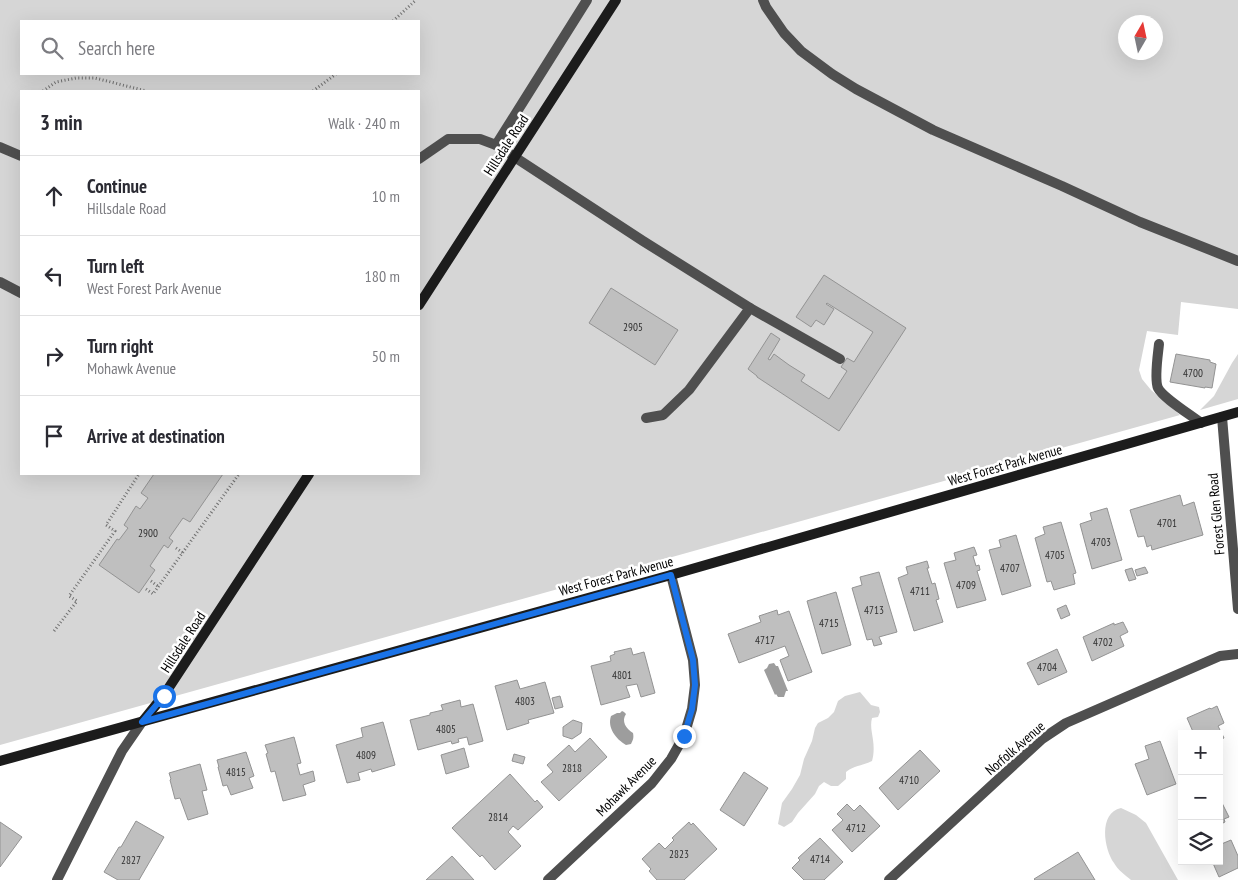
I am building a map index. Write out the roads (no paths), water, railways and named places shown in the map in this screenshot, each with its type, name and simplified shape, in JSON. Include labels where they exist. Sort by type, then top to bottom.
[{"type":"main road","name":"Hillsdale Road","points":[[420,303],[616,0]]},
{"type":"main road","name":"West Forest Park Avenue","points":[[0,761],[671,575],[1238,412]]},
{"type":"main road","name":"Hillsdale Road","points":[[142,722],[164,696],[308,475]]},
{"type":"street","points":[[496,145],[587,0]]},
{"type":"street","points":[[763,0],[784,33],[802,52],[856,89],[933,130],[1140,222],[1238,261]]},
{"type":"street","points":[[420,158],[448,139],[480,139],[496,145],[750,308],[840,359]]},
{"type":"street","points":[[0,147],[20,156]]},
{"type":"street","points":[[0,282],[20,292]]},
{"type":"street","points":[[646,418],[663,415],[689,390],[750,308]]},
{"type":"street","points":[[1159,344],[1156,380],[1158,388],[1164,395],[1201,423]]},
{"type":"street","name":"Forest Glen Road","points":[[1222,417],[1238,609]]},
{"type":"street","name":"Mohawk Avenue","points":[[548,880],[652,783],[671,759],[684,736],[692,709],[695,685],[693,660],[671,575]]},
{"type":"street","name":"Norfolk Avenue","points":[[889,880],[1042,739],[1066,723],[1220,656],[1238,654]]},
{"type":"street","name":"Hillsdale Road","points":[[57,880],[122,752],[142,722]]}]
